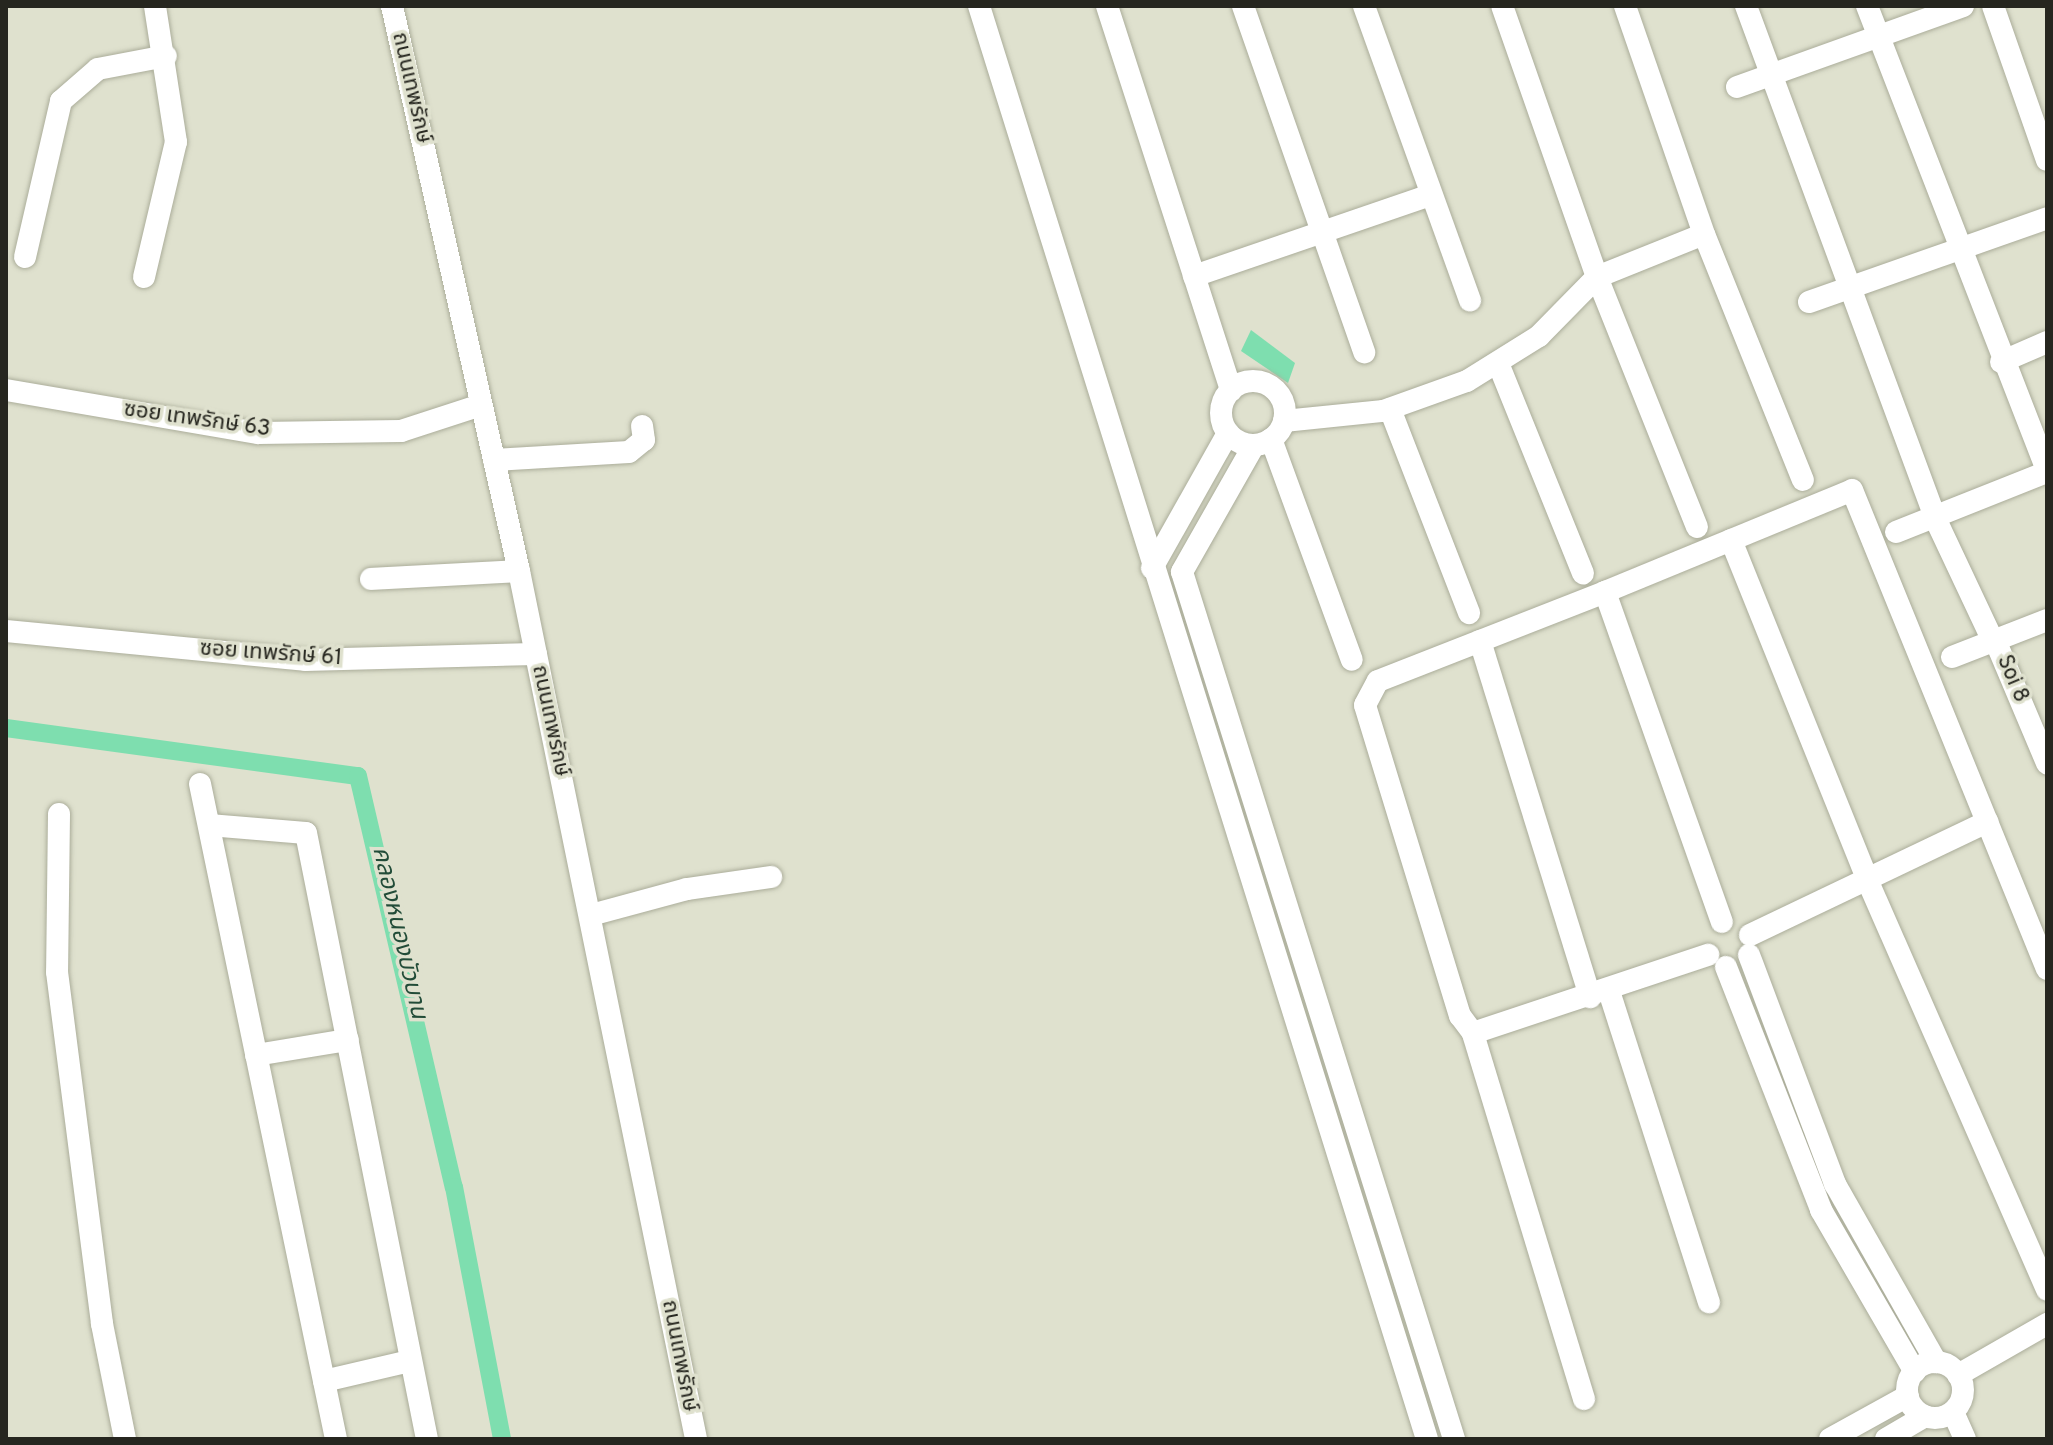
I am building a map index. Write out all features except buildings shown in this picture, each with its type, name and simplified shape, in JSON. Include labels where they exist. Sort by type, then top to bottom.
[{"type":"street","points":[[144,277],[176,142],[166,56],[155,6]]},
{"type":"street","name":"ถนนเทพรักษ์","points":[[392,6],[519,571],[696,1439]]},
{"type":"street","points":[[979,6],[1152,568],[1427,1439]]},
{"type":"street","points":[[1107,6],[1231,390]]},
{"type":"street","points":[[1243,6],[1364,352]]},
{"type":"street","points":[[1364,6],[1470,301]]},
{"type":"street","points":[[1502,6],[1597,277],[1697,527]]},
{"type":"street","points":[[1625,6],[1704,234],[1803,480]]},
{"type":"street","name":"Soi 8","points":[[1746,6],[1936,520],[1994,641],[2047,763]]},
{"type":"street","points":[[1867,6],[2001,362],[2047,471],[1936,520],[1896,532]]},
{"type":"street","points":[[1737,87],[1963,6]]},
{"type":"street","points":[[1993,6],[2047,160]]},
{"type":"street","points":[[25,257],[61,101],[98,69],[166,56]]},
{"type":"street","points":[[1194,276],[1324,237],[1431,195]]},
{"type":"street","points":[[1809,302],[2047,218]]},
{"type":"street","points":[[1228,433],[1270,435],[1390,409],[1498,363],[1562,317],[1597,277],[1704,234]]},
{"type":"street","points":[[2001,362],[2047,342]]},
{"type":"street","points":[[1498,363],[1583,573]]},
{"type":"street","points":[[1152,568],[1228,433],[1221,407],[1231,390],[1249,381],[1268,385],[1282,400],[1270,435],[1182,572]]},
{"type":"street","name":"ซอย เทพรักษ์ 63","points":[[6,390],[258,433],[401,431],[481,405]]},
{"type":"street","points":[[1390,409],[1469,613]]},
{"type":"street","points":[[494,460],[629,452],[644,440],[642,426]]},
{"type":"street","points":[[1270,435],[1352,660]]},
{"type":"street","points":[[1584,1399],[1473,1033],[1460,1016],[1365,694],[1378,681],[1852,490],[2047,969]]},
{"type":"street","points":[[1731,540],[1869,884],[2047,1290]]},
{"type":"street","points":[[1152,568],[1182,572]]},
{"type":"street","points":[[371,579],[519,571]]},
{"type":"street","points":[[1182,572],[1454,1439]]},
{"type":"street","points":[[1605,592],[1722,922]]},
{"type":"street","points":[[1952,657],[2047,620]]},
{"type":"street","name":"ซอย เทพรักษ์ 61","points":[[6,631],[305,660],[536,654]]},
{"type":"street","points":[[1480,641],[1599,994],[1709,1302]]},
{"type":"street","points":[[200,784],[336,1439]]},
{"type":"street","points":[[59,814],[57,972],[102,1324],[125,1439]]},
{"type":"street","points":[[1473,1033],[1717,961],[1987,822]]},
{"type":"street","points":[[209,825],[306,833],[427,1439]]},
{"type":"street","points":[[591,915],[687,889],[771,877]]},
{"type":"street","points":[[1722,922],[1741,925],[1835,1184],[1936,1362],[1958,1375],[1963,1390],[1953,1412],[1965,1439]]},
{"type":"street","points":[[1722,922],[1708,935],[1821,1210],[1915,1372],[1908,1396],[1830,1439]]},
{"type":"street","points":[[256,1055],[348,1040]]},
{"type":"street","points":[[1336,1148],[1362,1139]]},
{"type":"street","points":[[1958,1375],[2047,1324]]},
{"type":"street","points":[[324,1381],[410,1361]]},
{"type":"street","points":[[1915,1372],[1936,1362]]},
{"type":"street","points":[[1908,1396],[1925,1416]]},
{"type":"street","points":[[1420,1413],[1444,1406]]},
{"type":"street","points":[[1886,1439],[1925,1416],[1953,1412]]},
{"type":"shaded area","points":[[1251,330],[1295,363],[1288,383],[1241,351]]},
{"type":"waterway","name":"คลองหนองบัวบาน","points":[[6,728],[358,776],[454,1187],[502,1439]]}]
